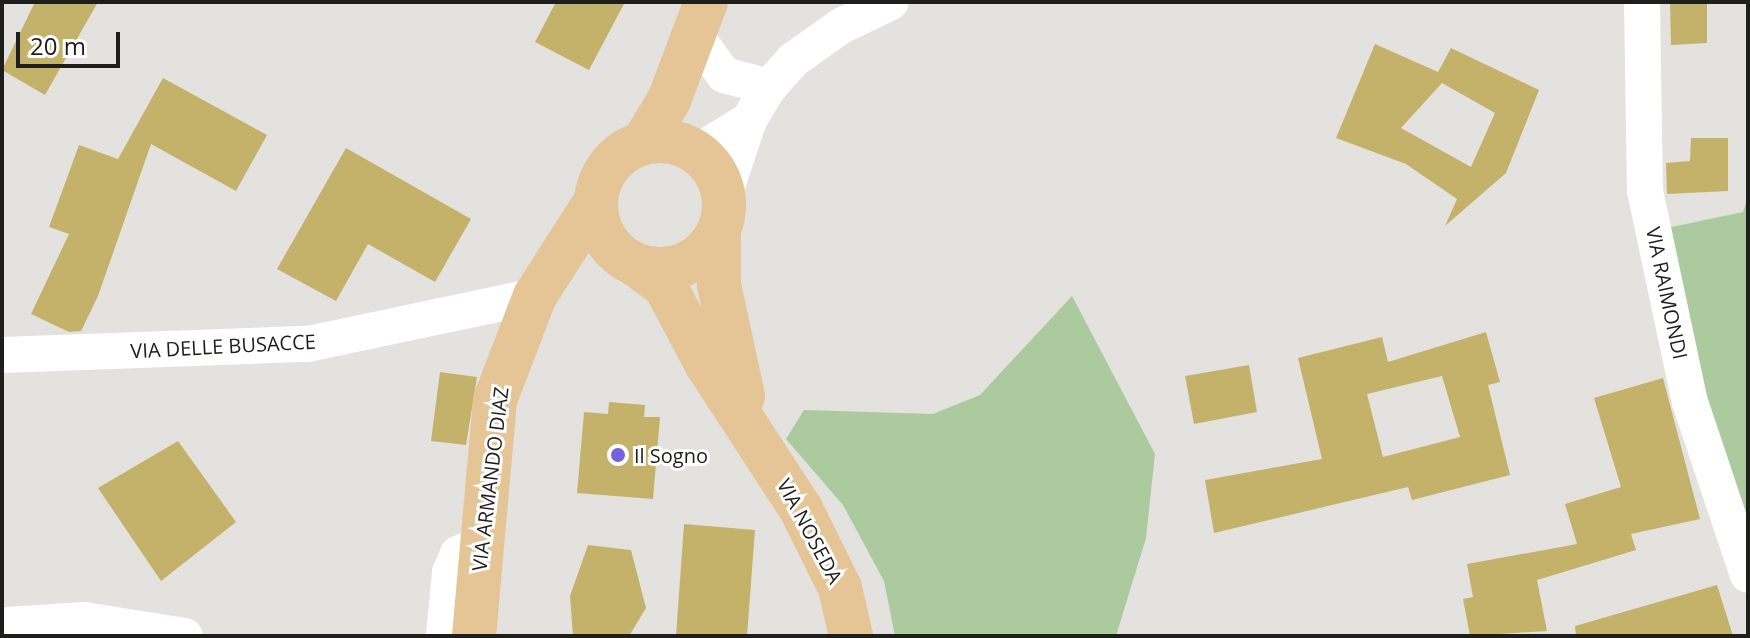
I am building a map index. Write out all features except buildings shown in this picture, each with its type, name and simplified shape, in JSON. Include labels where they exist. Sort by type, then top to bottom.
[{"type":"main road","points":[[673,146],[669,100],[699,17]]},
{"type":"main road","points":[[673,146],[717,174],[722,212],[707,249],[684,265],[636,265],[602,234],[595,202],[606,170],[673,146]]},
{"type":"main road","name":"VIA ARMANDO DIAZ","points":[[474,636],[495,400],[535,296],[595,202]]},
{"type":"main road","name":"VIA NOSEDA","points":[[722,212],[719,285],[730,357],[755,432]]},
{"type":"main road","name":"VIA NOSEDA","points":[[636,265],[665,286],[707,365],[755,432],[840,588],[851,636]]},
{"type":"street","points":[[722,212],[749,120],[769,87],[793,60],[841,26],[891,2]]},
{"type":"street","name":"VIA RAIMONDI","points":[[1642,2],[1645,191],[1690,402],[1748,575]]},
{"type":"street","points":[[699,17],[724,75],[769,87]]},
{"type":"street","points":[[673,146],[749,120]]},
{"type":"street","name":"VIA DELLE BUSACCE","points":[[2,355],[308,344],[535,296]]},
{"type":"street","points":[[444,636],[450,572],[458,554],[482,543]]},
{"type":"street","points":[[9,625],[84,620],[185,636]]},
{"type":"green space","points":[[1748,196],[1748,557],[1716,481],[1667,228],[1743,212]]},
{"type":"green space","points":[[1072,296],[1155,454],[1146,538],[1116,636],[895,636],[884,581],[843,505],[786,439],[804,410],[933,414],[980,395]]},
{"type":"place","name":"Il Sogno","points":[[618,455]]}]
